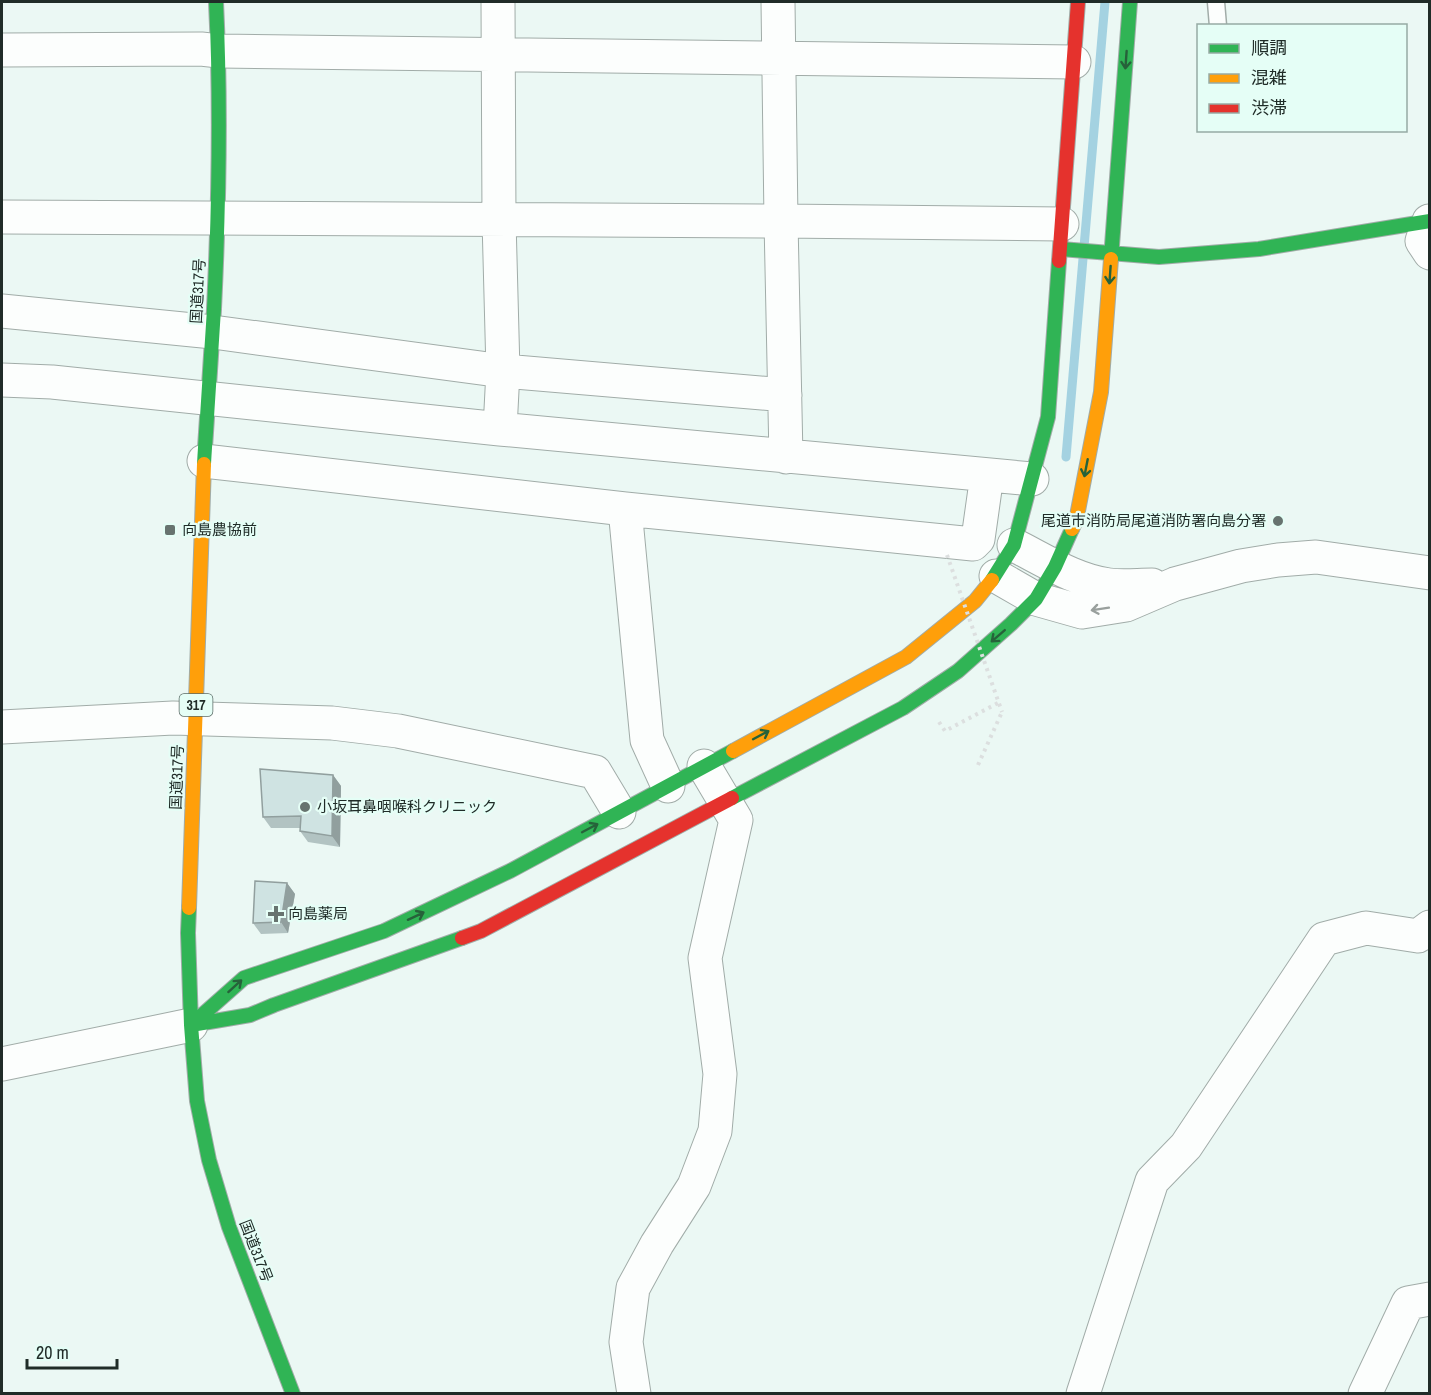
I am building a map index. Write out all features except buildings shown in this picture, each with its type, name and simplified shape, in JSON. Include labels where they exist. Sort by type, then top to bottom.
[{"type":"main road","name":"国道317号","points":[[216,2],[219,51],[219,218],[210,399],[204,461],[188,933],[191,1025],[197,1101],[209,1160],[229,1227],[293,1394]]},
{"type":"main road","points":[[191,1025],[244,978],[384,931],[510,871],[668,786],[906,657],[975,601],[996,576],[1014,544],[1048,417],[1078,2]]},
{"type":"main road","points":[[191,1025],[250,1015],[481,931],[903,708],[958,671],[1036,599],[1055,567],[1076,521],[1101,392],[1130,2]]},
{"type":"main road","points":[[1061,237],[1112,253],[1159,257],[1259,249],[1429,221]]},
{"type":"street","points":[[498,2],[499,220],[503,371],[500,429]]},
{"type":"street","points":[[778,2],[786,457]]},
{"type":"street","points":[[2,50],[201,49],[1074,62]]},
{"type":"street","points":[[2,217],[781,221],[1061,237]]},
{"type":"street","points":[[1429,221],[1422,241],[1430,253]]},
{"type":"street","points":[[2,311],[213,332],[503,371],[785,395]]},
{"type":"street","points":[[2,380],[52,382],[500,429],[1032,479]]},
{"type":"street","points":[[204,461],[625,509],[973,544],[978,539],[987,476]]},
{"type":"street","points":[[625,509],[647,740],[668,786]]},
{"type":"street","points":[[1014,544],[1055,567],[1110,585],[1174,584]]},
{"type":"street","points":[[996,576],[1036,599],[1083,612],[1126,605],[1174,584],[1241,566],[1316,557],[1430,573]]},
{"type":"street","points":[[2,727],[173,718],[332,723],[398,731],[595,772],[619,812]]},
{"type":"street","points":[[634,1394],[627,1342],[633,1288],[657,1244],[694,1186],[715,1131],[720,1074],[705,958],[736,820],[704,766]]},
{"type":"street","points":[[1083,1394],[1152,1181],[1186,1146],[1324,939],[1366,928],[1426,939]]},
{"type":"street","points":[[2,1064],[191,1025]]},
{"type":"street","points":[[1365,1394],[1408,1303],[1430,1299]]},
{"type":"lane","points":[[1216,2],[1218,24]]},
{"type":"path","points":[[947,555],[1002,712],[978,765]]},
{"type":"path","points":[[945,731],[998,703]]},
{"type":"waterway","points":[[1066,457],[1105,2]]},
{"type":"traffic: fast","points":[[204,464],[214,309],[218,193],[219,79],[216,2]]},
{"type":"traffic: fast","points":[[1111,259],[1130,2]]},
{"type":"traffic: fast","points":[[1061,249],[1159,257],[1259,249],[1430,221]]},
{"type":"traffic: fast","points":[[992,580],[1014,545],[1048,417],[1059,261]]},
{"type":"traffic: fast","points":[[732,798],[903,708],[958,671],[1036,599],[1055,567],[1072,529]]},
{"type":"traffic: fast","points":[[191,1025],[244,978],[384,931],[510,871],[733,751]]},
{"type":"traffic: fast","points":[[189,908],[191,1025],[197,1101],[209,1160],[229,1227],[293,1394]]},
{"type":"traffic: fast","points":[[191,1025],[250,1015],[462,938]]},
{"type":"traffic: slow","points":[[1072,529],[1076,521],[1101,392],[1111,259]]},
{"type":"traffic: slow","points":[[189,908],[204,464]]},
{"type":"traffic: slow","points":[[733,751],[906,657],[975,601],[992,580]]},
{"type":"traffic: jam","points":[[1059,261],[1078,2]]},
{"type":"traffic: jam","points":[[462,938],[481,931],[732,798]]},
{"type":"place","name":"尾道市消防局尾道消防署向島分署","points":[[1278,521]]},
{"type":"place","name":"向島農協前","points":[[170,530]]},
{"type":"place","name":"小坂耳鼻咽喉科クリニック","points":[[305,807]]},
{"type":"place","name":"向島薬局","points":[[276,914]]}]
